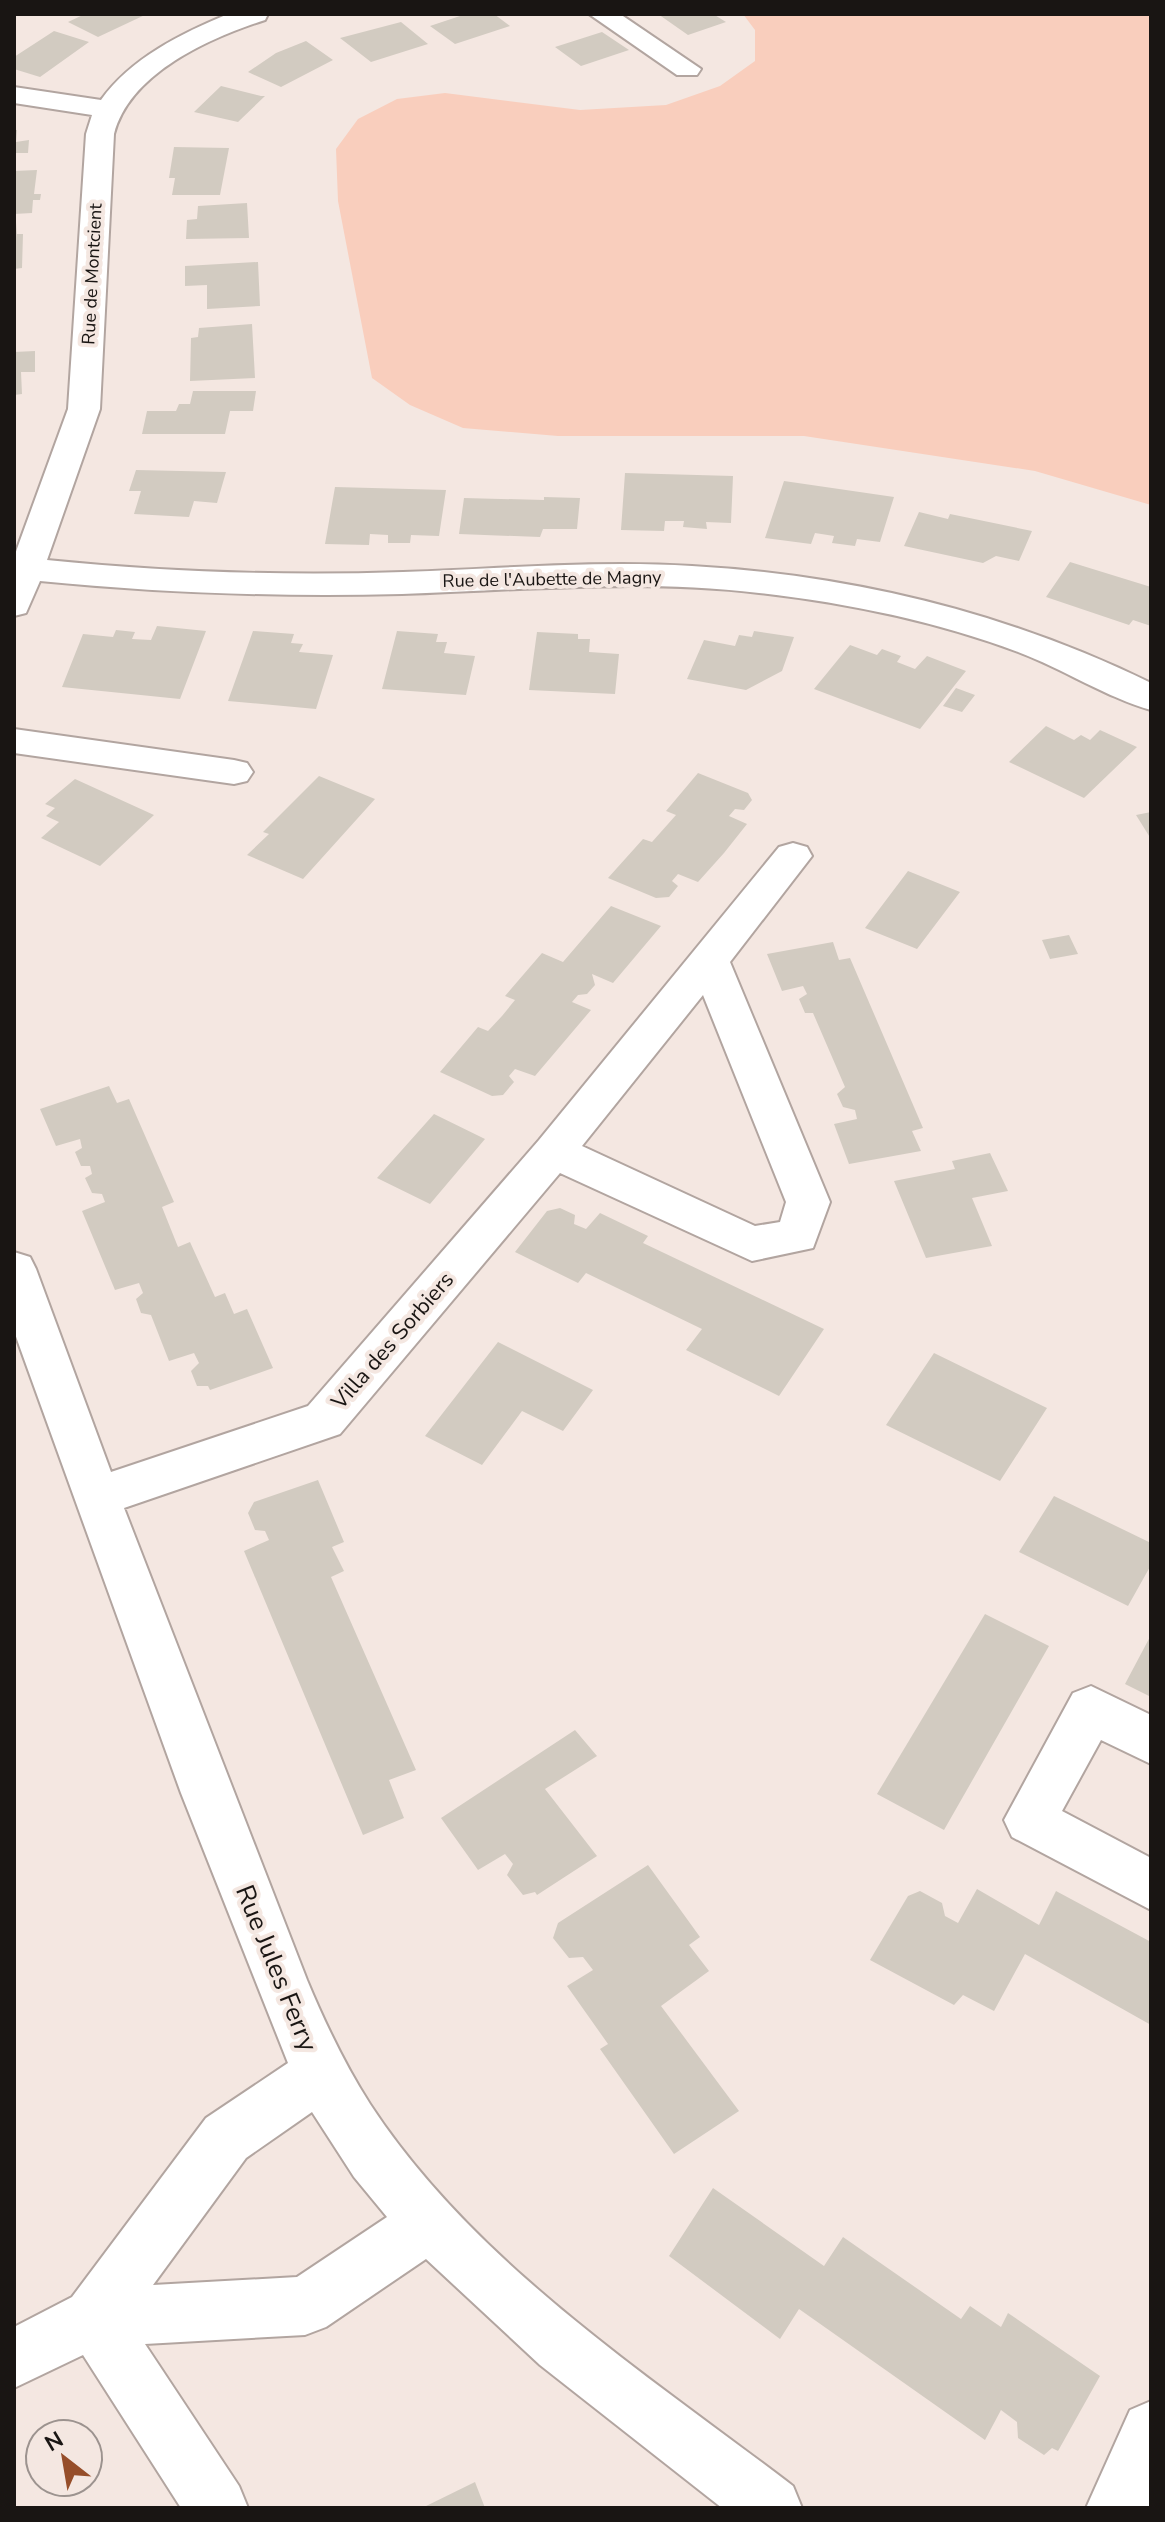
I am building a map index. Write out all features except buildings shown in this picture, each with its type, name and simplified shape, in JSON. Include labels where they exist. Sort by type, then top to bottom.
[{"type":"street","points":[[14,95],[108,109],[160,59],[203,35],[255,14]]},
{"type":"street","points":[[602,14],[687,69]]},
{"type":"street","name":"Rue de Montcient","points":[[14,605],[22,568],[84,409],[100,134],[108,109]]},
{"type":"street","name":"Rue de l'Aubette de Magny","points":[[22,568],[236,581],[398,583],[627,575],[800,588],[882,601],[962,623],[1047,652],[1151,698]]},
{"type":"street","points":[[14,741],[234,772]]},
{"type":"street","name":"Villa des Sorbiers","points":[[97,1497],[324,1420],[554,1151],[793,856]]},
{"type":"street","points":[[554,1151],[752,1244],[798,1236],[808,1202],[710,962]]},
{"type":"street","name":"Rue Jules Ferry","points":[[14,1269],[186,1740],[319,2074],[371,2153],[428,2224],[505,2299],[771,2508]]},
{"type":"street","points":[[1151,1741],[1091,1709],[1030,1820],[1151,1885]]},
{"type":"street","points":[[93,2318],[226,2138],[319,2074]]},
{"type":"street","points":[[14,2358],[93,2318],[305,2306],[428,2224]]},
{"type":"street","points":[[93,2318],[217,2508]]},
{"type":"street","points":[[1117,2508],[1151,2431]]},
{"type":"shaded area","points":[[743,14],[1151,14],[1151,505],[1035,471],[804,436],[558,436],[463,428],[410,405],[372,378],[338,201],[336,149],[358,119],[397,99],[445,93],[580,110],[666,105],[720,86],[755,61],[755,30]]}]
